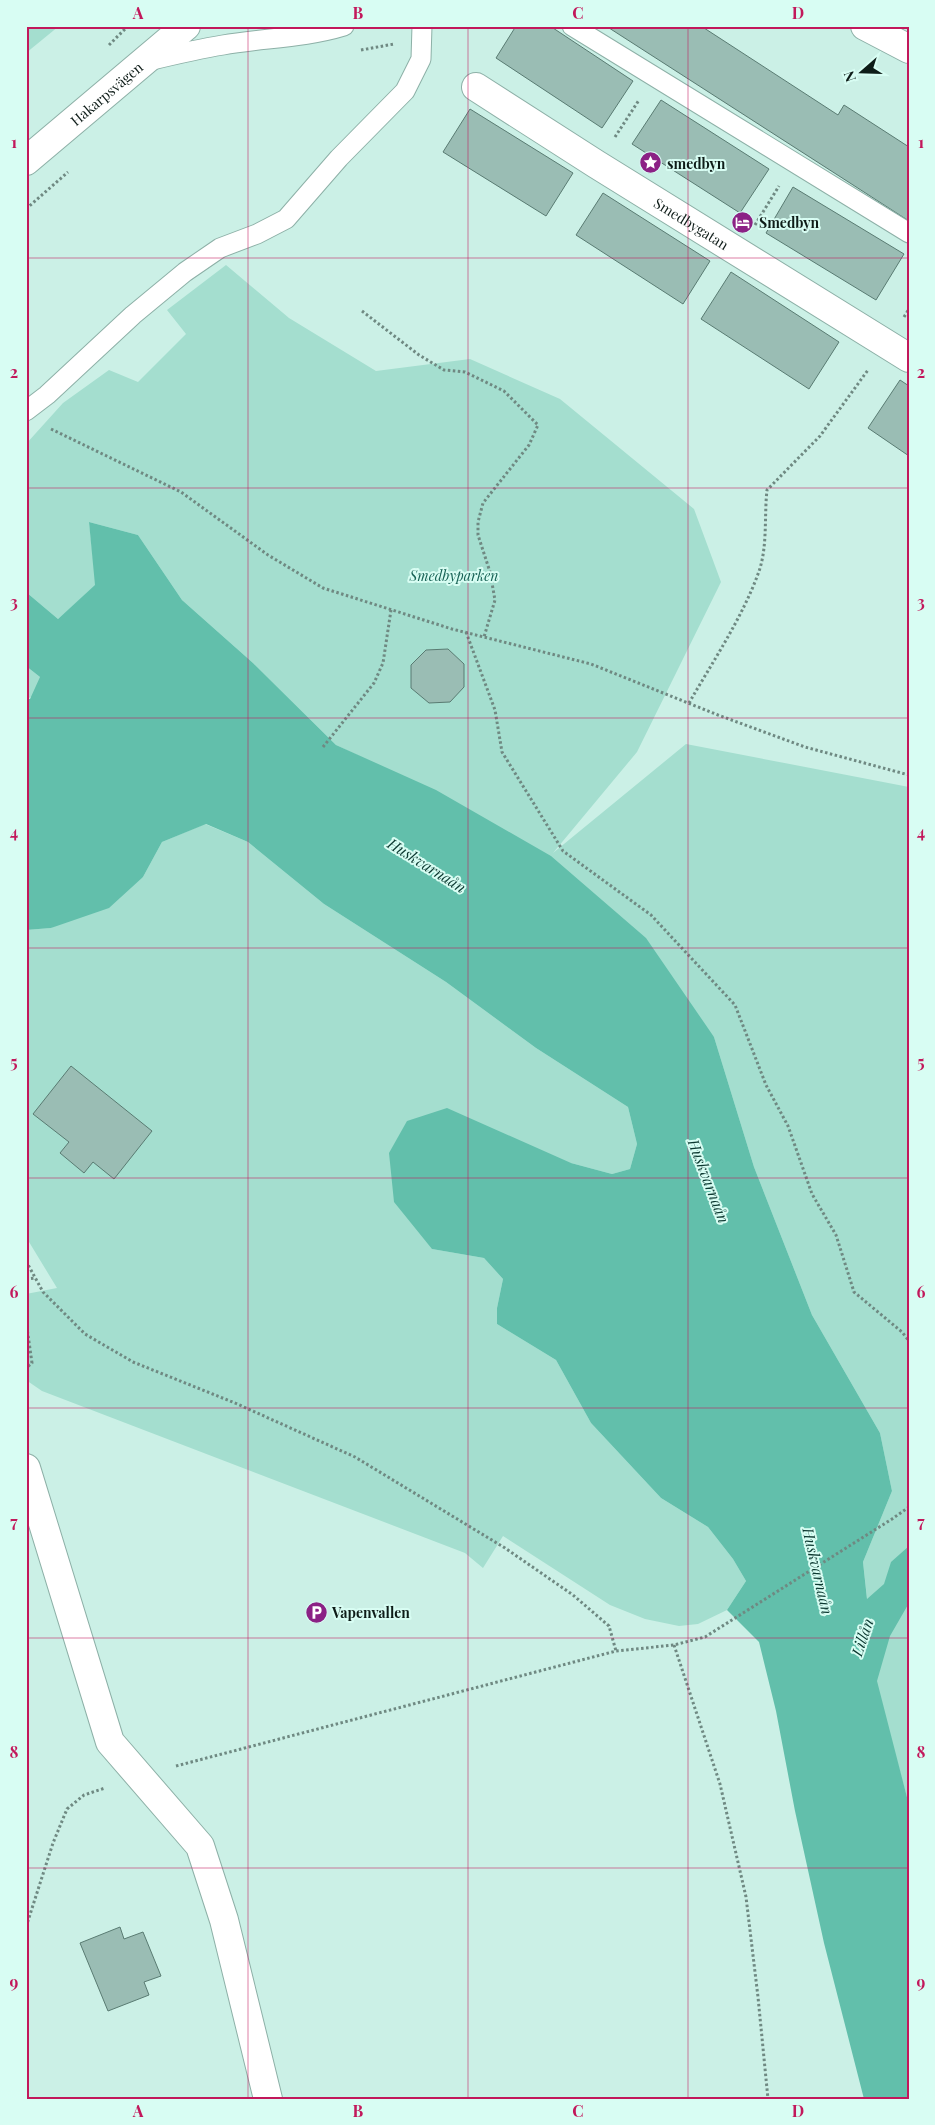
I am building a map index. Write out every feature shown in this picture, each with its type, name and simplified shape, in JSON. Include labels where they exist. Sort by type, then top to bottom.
[{"type":"street","name":"Hakarpsvägen","points":[[26,161],[186,26]]},
{"type":"street","points":[[865,26],[909,49]]},
{"type":"street","name":"Smedbygatan","points":[[476,87],[738,253],[909,358]]},
{"type":"street","points":[[26,1468],[110,1742],[200,1846],[224,1920],[268,2099]]},
{"type":"lane","points":[[142,62],[224,44],[304,34],[344,26]]},
{"type":"lane","points":[[26,411],[47,395],[133,315],[185,272],[220,248],[257,234],[286,219],[338,158],[405,91],[421,59],[422,26]]},
{"type":"lane","points":[[572,26],[909,233]]},
{"type":"path","points":[[596,164],[610,146],[654,76]]},
{"type":"path","points":[[738,253],[793,162]]},
{"type":"path","points":[[26,209],[69,171]]},
{"type":"path","points":[[362,311],[419,355],[444,370],[465,372],[504,391],[538,425],[529,445],[484,503],[478,522],[478,535],[490,572],[495,600],[484,637]]},
{"type":"path","points":[[689,704],[732,629],[759,573],[764,544],[767,490],[820,436],[848,400],[886,344]]},
{"type":"path","points":[[44,426],[181,492],[268,555],[323,588],[466,632],[592,664],[689,704],[805,747],[909,775]]},
{"type":"path","points":[[323,747],[374,682],[383,663],[391,610]]},
{"type":"path","points":[[466,632],[495,710],[502,752],[563,851],[652,914],[734,1005],[766,1085],[788,1126],[812,1194],[836,1235],[854,1292],[902,1332],[909,1341]]},
{"type":"path","points":[[26,1261],[43,1292],[85,1334],[125,1358],[235,1403],[355,1457],[505,1548],[573,1594],[609,1626],[616,1651]]},
{"type":"path","points":[[26,1279],[35,1278]]},
{"type":"path","points":[[26,1322],[32,1363],[26,1368]]},
{"type":"path","points":[[26,1927],[53,1843],[67,1809],[84,1795],[138,1776],[616,1651],[674,1645],[705,1637],[909,1507]]},
{"type":"path","points":[[674,1645],[720,1784],[746,1897],[768,2099]]},
{"type":"green space","points":[[26,26],[59,26],[26,53]]},
{"type":"green space","name":"Smedbyparken","points":[[226,265],[289,318],[376,371],[470,359],[560,399],[694,509],[721,582],[637,752],[553,853],[686,744],[909,787],[909,1805],[877,1687],[863,1562],[892,1491],[880,1433],[812,1315],[754,1167],[714,1037],[376,764],[336,745],[253,663],[182,600],[138,535],[89,522],[96,585],[58,619],[26,592],[26,444],[63,403],[109,370],[138,382],[186,334],[167,310]]},
{"type":"green space","points":[[26,666],[40,677],[39,694],[26,699]]},
{"type":"green space","points":[[205,824],[248,842],[324,904],[446,982],[536,1048],[628,1107],[637,1144],[630,1169],[612,1174],[571,1163],[432,1249],[484,1258],[503,1279],[497,1308],[497,1324],[556,1360],[591,1423],[661,1498],[708,1527],[733,1559],[746,1581],[727,1610],[698,1624],[679,1626],[645,1619],[610,1605],[503,1536],[483,1568],[465,1553],[42,1391],[26,1380],[26,1294],[57,1288],[26,1237],[26,930],[51,928],[143,877],[162,842]]},
{"type":"water","points":[[89,522],[138,535],[182,600],[253,663],[336,745],[436,790],[551,856],[646,938],[714,1037],[754,1167],[812,1315],[880,1433],[892,1491],[863,1562],[867,1599],[884,1584],[891,1562],[909,1546],[909,1603],[890,1636],[877,1681],[909,1805],[909,2099],[864,2099],[824,1943],[795,1811],[776,1711],[759,1642],[727,1610],[746,1581],[733,1559],[708,1527],[661,1498],[591,1423],[556,1360],[497,1324],[497,1308],[503,1279],[484,1258],[432,1249],[394,1202],[389,1153],[407,1121],[447,1108],[571,1163],[612,1174],[630,1169],[637,1144],[628,1107],[536,1048],[446,982],[324,904],[248,842],[206,824],[162,842],[143,877],[109,908],[51,928],[26,930],[26,699],[30,699],[40,677],[26,666],[26,592],[58,619],[95,585]]},
{"type":"building","points":[[516,26],[550,26],[633,81],[602,128],[496,58]]},
{"type":"building","points":[[606,26],[701,26],[838,115],[844,105],[909,147],[909,221]]},
{"type":"building","points":[[661,100],[769,169],[740,213],[632,144]]},
{"type":"building","points":[[470,109],[573,173],[546,216],[443,152]]},
{"type":"building","points":[[793,187],[904,254],[876,300],[766,233]]},
{"type":"building","points":[[603,193],[710,261],[683,304],[576,235]]},
{"type":"building","points":[[731,272],[839,342],[809,389],[701,319]]},
{"type":"building","points":[[900,380],[909,386],[909,456],[868,428]]},
{"type":"building","points":[[448,649],[464,664],[464,687],[450,702],[429,703],[411,688],[411,665],[426,650]]},
{"type":"building","points":[[71,1066],[152,1131],[114,1179],[93,1162],[84,1173],[60,1153],[69,1142],[33,1114]]},
{"type":"building","points":[[120,1927],[124,1939],[143,1932],[161,1976],[144,1982],[149,1995],[108,2011],[80,1943]]},
{"type":"place","name":"smedbyn","points":[[651,163]]},
{"type":"place","name":"Smedbyn","points":[[743,222]]},
{"type":"place","name":"Vapenvallen","points":[[316,1612]]},
{"type":"water label","name":"Huskvarnaån","points":[[427,865]]},
{"type":"water label","name":"Huskvarnaån","points":[[709,1181]]},
{"type":"water label","name":"Huskvarnaån","points":[[818,1571]]},
{"type":"water label","name":"Lillån","points":[[862,1637]]}]
